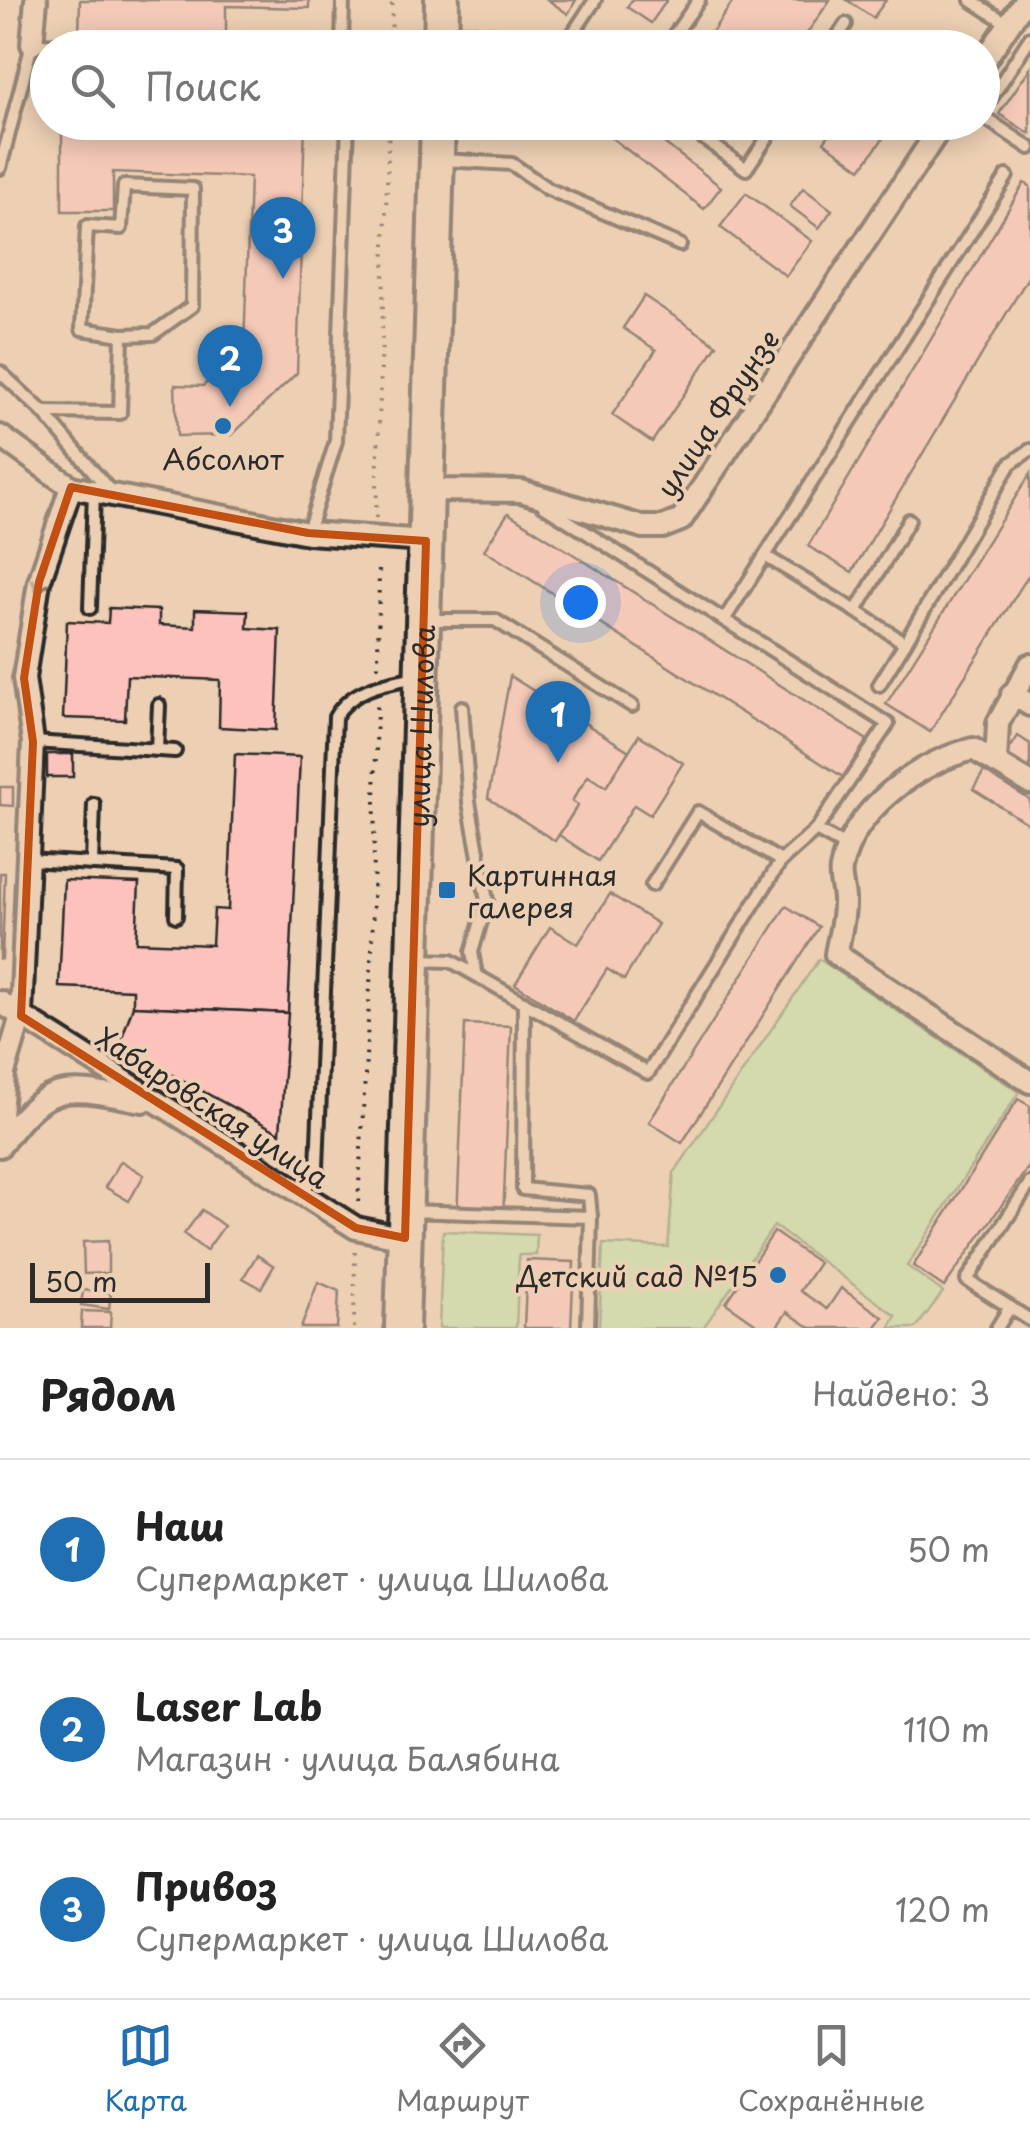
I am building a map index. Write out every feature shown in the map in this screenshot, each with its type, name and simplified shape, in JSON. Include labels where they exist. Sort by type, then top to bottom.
[{"type":"main road","name":"улица Шилова","points":[[402,1328],[438,140]]},
{"type":"street","points":[[33,30],[36,0]]},
{"type":"street","points":[[1000,37],[1025,0]]},
{"type":"street","name":"улица Фрунзе","points":[[428,490],[520,491],[643,527],[664,527],[680,520],[932,140]]},
{"type":"street","points":[[0,436],[72,487],[308,533],[426,541]]},
{"type":"street","points":[[0,1131],[4,1073],[21,1016],[33,742],[24,678],[39,582],[72,487]]},
{"type":"street","points":[[996,763],[998,723],[1021,700],[1030,665]]},
{"type":"street","points":[[1030,783],[973,749],[926,767],[879,804],[846,847],[839,874],[845,902],[836,954],[1030,1082]]},
{"type":"street","name":"Хабаровская улица","points":[[0,1002],[356,1228],[405,1224]]},
{"type":"street","points":[[0,1146],[38,1099],[61,1090],[156,1103]]},
{"type":"lane","points":[[342,30],[343,0]]},
{"type":"lane","points":[[580,30],[595,0]]},
{"type":"lane","points":[[677,30],[698,0]]},
{"type":"lane","points":[[971,0],[1008,25]]},
{"type":"lane","points":[[842,30],[846,24]]},
{"type":"lane","points":[[441,26],[470,30]]},
{"type":"lane","points":[[1000,86],[1030,38]]},
{"type":"lane","points":[[0,168],[30,52]]},
{"type":"lane","points":[[1000,127],[1030,148]]},
{"type":"lane","points":[[308,533],[336,441],[347,140]]},
{"type":"lane","points":[[706,140],[746,169],[766,140]]},
{"type":"lane","points":[[438,159],[512,164],[548,189],[680,245]]},
{"type":"lane","points":[[726,617],[1008,176]]},
{"type":"lane","points":[[124,186],[193,189],[192,306],[153,334],[122,335],[82,329],[88,226],[121,228],[124,186]]},
{"type":"lane","points":[[43,412],[120,413],[122,335]]},
{"type":"lane","points":[[0,372],[43,412],[103,492],[90,608]]},
{"type":"lane","points":[[0,381],[17,389]]},
{"type":"lane","points":[[879,685],[1010,464],[1030,450]]},
{"type":"lane","points":[[414,960],[452,961],[648,1073],[781,861],[816,830],[888,724],[726,617],[520,491]]},
{"type":"lane","points":[[856,611],[908,520]]},
{"type":"lane","points":[[765,556],[905,643]]},
{"type":"lane","points":[[424,620],[496,620],[632,706]]},
{"type":"lane","points":[[302,1197],[317,1167],[335,717],[344,702],[378,684],[422,675]]},
{"type":"lane","points":[[157,750],[159,705]]},
{"type":"lane","points":[[462,707],[468,802],[487,902],[472,952],[476,975]]},
{"type":"lane","points":[[33,742],[175,751]]},
{"type":"lane","points":[[92,864],[94,804]]},
{"type":"lane","points":[[652,885],[698,812],[781,861]]},
{"type":"lane","points":[[816,830],[846,847]]},
{"type":"lane","points":[[28,860],[178,869],[176,916]]},
{"type":"lane","points":[[524,1002],[523,1190],[589,1194],[588,1328]]},
{"type":"lane","points":[[1030,1184],[967,1280],[1030,1320]]},
{"type":"lane","points":[[405,1224],[591,1217]]},
{"type":"lane","points":[[998,1328],[1010,1308]]},
{"type":"path","points":[[391,30],[392,0]]},
{"type":"path","points":[[354,1328],[372,949],[380,566],[376,539],[388,140]]},
{"type":"highlighted area","points":[[71,487],[308,533],[426,541],[405,1238],[356,1228],[21,1016],[33,742],[24,678],[39,582]]},
{"type":"green space","points":[[819,959],[1019,1092],[907,1266],[943,1292],[916,1328],[889,1328],[896,1316],[774,1226],[703,1328],[599,1328],[603,1244],[668,1247],[674,1173]]},
{"type":"green space","points":[[443,1231],[537,1235],[536,1255],[519,1255],[516,1328],[439,1328]]},
{"type":"building","points":[[80,0],[309,0],[309,8],[226,6],[226,30],[79,30]]},
{"type":"building","points":[[548,0],[576,0],[568,14]]},
{"type":"building","points":[[632,0],[667,0],[651,23],[627,7]]},
{"type":"building","points":[[734,0],[830,0],[809,30],[713,30]]},
{"type":"building","points":[[847,0],[886,0],[873,18]]},
{"type":"building","points":[[1030,68],[1030,134],[1000,113]]},
{"type":"building","points":[[62,140],[304,140],[297,373],[232,435],[177,436],[175,385],[203,386],[244,348],[250,177],[113,172],[113,211],[62,211]]},
{"type":"building","points":[[614,140],[660,140],[721,187],[704,209]]},
{"type":"building","points":[[825,140],[882,140],[861,169]]},
{"type":"building","points":[[1024,183],[1030,186],[1030,274],[852,572],[808,546]]},
{"type":"building","points":[[803,188],[832,210],[819,228],[790,206]]},
{"type":"building","points":[[746,193],[812,241],[786,276],[720,227]]},
{"type":"building","points":[[644,296],[717,345],[652,442],[612,415],[656,350],[623,328]]},
{"type":"building","points":[[1030,474],[1030,573],[930,732],[886,704]]},
{"type":"building","points":[[508,513],[867,740],[843,777],[484,550]]},
{"type":"building","points":[[109,608],[159,610],[159,625],[195,627],[195,609],[248,611],[247,628],[280,630],[276,730],[219,727],[220,680],[127,676],[125,720],[63,718],[67,621],[108,623]]},
{"type":"building","points":[[510,676],[629,751],[606,787],[588,776],[572,801],[578,805],[555,841],[488,798]]},
{"type":"building","points":[[639,735],[683,763],[650,815],[634,805],[598,861],[559,835],[578,805],[572,801],[588,776],[606,787]]},
{"type":"building","points":[[1018,736],[1030,744],[1030,771],[1005,756]]},
{"type":"building","points":[[47,754],[73,754],[73,777],[47,777]]},
{"type":"building","points":[[235,754],[300,757],[288,1013],[133,1006],[133,990],[59,987],[64,880],[139,883],[136,942],[212,945],[214,909],[228,910]]},
{"type":"building","points":[[984,771],[1030,800],[1030,825],[973,789]]},
{"type":"building","points":[[0,787],[13,787],[13,806],[0,805]]},
{"type":"building","points":[[0,873],[5,873],[2,959],[0,959]]},
{"type":"building","points":[[610,894],[658,924],[624,980],[607,969],[574,1021],[515,984],[550,927],[578,944]]},
{"type":"building","points":[[786,906],[819,927],[682,1143],[649,1122]]},
{"type":"building","points":[[133,1006],[288,1013],[280,1133],[119,1046]]},
{"type":"building","points":[[465,1024],[511,1026],[503,1220],[457,1219]]},
{"type":"building","points":[[1018,1099],[1030,1106],[1030,1165],[944,1287],[913,1266]]},
{"type":"building","points":[[121,1161],[144,1175],[129,1201],[105,1187]]},
{"type":"building","points":[[202,1210],[224,1226],[206,1251],[184,1234]]},
{"type":"building","name":"Детский сад №15","points":[[774,1232],[819,1263],[800,1291],[827,1309],[841,1288],[883,1317],[875,1328],[811,1328],[787,1312],[776,1328],[762,1328],[726,1303]]},
{"type":"building","points":[[108,1241],[108,1273],[84,1274],[83,1242]]},
{"type":"building","points":[[257,1255],[274,1266],[261,1288],[243,1278]]},
{"type":"building","points":[[527,1260],[574,1262],[571,1328],[524,1328]]},
{"type":"building","points":[[318,1282],[339,1291],[337,1328],[301,1328]]},
{"type":"building","points":[[83,1290],[111,1293],[109,1309],[81,1305]]},
{"type":"building","points":[[82,1311],[111,1312],[110,1328],[81,1328]]},
{"type":"place","name":"Привоз","points":[[283,279]]},
{"type":"place","name":"Laser Lab","points":[[230,407]]},
{"type":"place","name":"Абсолют","points":[[223,426]]},
{"type":"place","name":"Наш","points":[[558,763]]},
{"type":"place","name":"Картинная галерея","points":[[447,890]]},
{"type":"place","name":"Детский сад №15","points":[[778,1275]]}]
